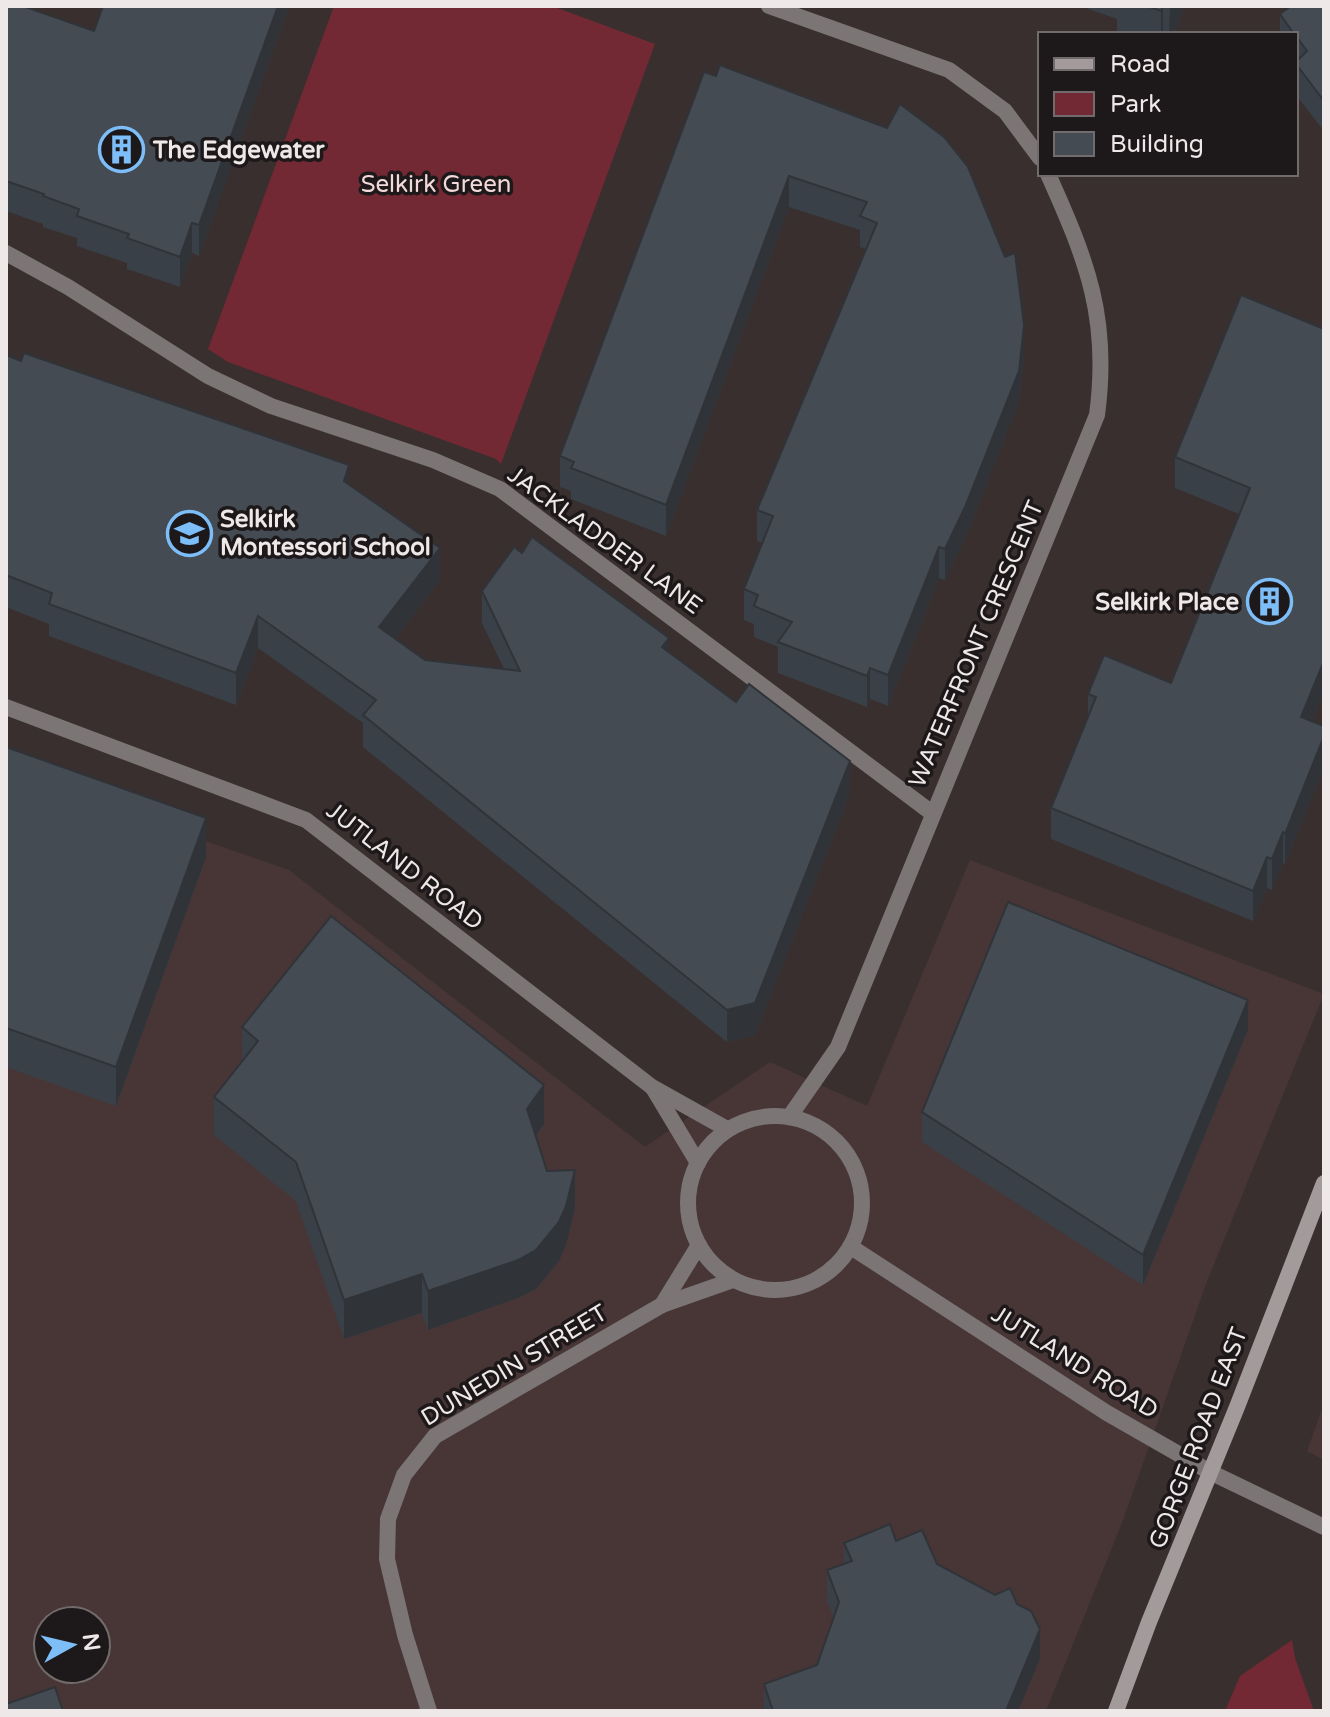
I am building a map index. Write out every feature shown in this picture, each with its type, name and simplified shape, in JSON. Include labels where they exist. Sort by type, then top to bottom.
[{"type":"main road","name":"GORGE ROAD EAST","points":[[1116,1711],[1324,1183]]},
{"type":"street","points":[[769,6],[949,70],[1005,111],[1038,155]]},
{"type":"street","name":"WATERFRONT CRESCENT","points":[[790,1116],[838,1047],[1097,415],[1103,374],[1099,320],[1082,250],[1049,176]]},
{"type":"street","name":"JACKLADDER LANE","points":[[6,253],[68,287],[208,376],[271,406],[433,460],[500,489],[932,813]]},
{"type":"street","name":"JUTLAND ROAD","points":[[6,707],[306,820],[652,1087],[727,1129]]},
{"type":"street","name":"JUTLAND ROAD","points":[[652,1087],[698,1163]]},
{"type":"street","points":[[768,1115],[790,1116],[813,1124],[832,1136],[854,1164],[863,1199],[858,1235],[831,1271],[808,1285],[783,1291],[757,1289],[733,1280],[713,1265],[699,1245],[689,1218],[688,1190],[698,1163],[710,1144],[727,1129],[768,1115]]},
{"type":"street","name":"DUNEDIN STREET","points":[[662,1305],[699,1245]]},
{"type":"street","name":"JUTLAND ROAD","points":[[851,1247],[1107,1413],[1210,1472],[1324,1527]]},
{"type":"street","name":"DUNEDIN STREET","points":[[429,1711],[405,1635],[387,1559],[388,1519],[404,1475],[435,1436],[662,1305],[733,1280]]},
{"type":"shaded area","points":[[6,772],[289,870],[645,1147],[770,1062],[867,1106],[970,860],[1324,994],[1206,1284],[1122,1523],[1046,1711],[6,1711]]},
{"type":"shaded area","points":[[1324,1404],[1324,1460],[1307,1451]]},
{"type":"green space","name":"Selkirk Green","points":[[334,6],[552,6],[655,44],[501,464],[496,459],[228,362],[208,349]]},
{"type":"green space","points":[[1292,1640],[1295,1658],[1314,1711],[1225,1711],[1240,1676]]},
{"type":"building","name":"The Edgewater","points":[[6,6],[23,6],[94,31],[103,6],[278,6],[199,225],[192,223],[180,257],[127,238],[129,234],[77,216],[79,209],[6,181]]},
{"type":"building","points":[[1291,6],[1324,6],[1324,101],[1298,67],[1298,60],[1307,51],[1298,39],[1298,32],[1293,32],[1280,14]]},
{"type":"building","points":[[720,65],[887,128],[900,104],[944,137],[968,167],[1005,257],[1015,253],[1024,325],[1019,371],[965,507],[945,549],[939,547],[888,675],[870,668],[867,676],[778,642],[792,622],[754,606],[758,595],[744,589],[773,516],[757,510],[877,223],[860,216],[867,202],[789,176],[666,505],[571,468],[574,462],[560,456],[704,72],[716,76]]},
{"type":"building","name":"Selkirk Place","points":[[1241,295],[1324,329],[1324,661],[1301,717],[1324,726],[1324,736],[1285,834],[1283,832],[1272,859],[1267,857],[1253,891],[1051,808],[1096,697],[1088,694],[1104,655],[1171,683],[1250,488],[1175,457]]},
{"type":"building","points":[[24,353],[349,465],[344,481],[440,548],[379,627],[425,660],[520,671],[482,591],[514,547],[522,553],[532,537],[669,638],[662,647],[736,702],[749,684],[850,761],[755,1003],[727,1010],[363,715],[376,700],[258,616],[236,673],[49,604],[52,593],[6,575],[6,355],[21,361]]},
{"type":"building","points":[[6,747],[206,818],[116,1067],[6,1028]]},
{"type":"building","points":[[1008,902],[1248,1000],[1143,1255],[922,1112]]},
{"type":"building","points":[[331,916],[544,1085],[527,1109],[547,1171],[575,1170],[559,1222],[536,1250],[518,1260],[428,1291],[422,1274],[344,1300],[296,1162],[214,1097],[258,1041],[242,1027]]},
{"type":"building","points":[[890,1524],[896,1541],[922,1530],[937,1564],[995,1595],[1010,1588],[1017,1604],[1031,1611],[1040,1629],[1006,1711],[773,1711],[764,1684],[817,1665],[839,1602],[827,1570],[852,1561],[844,1543]]},
{"type":"building","points":[[55,1687],[63,1711],[6,1711],[6,1704]]},
{"type":"place","name":"The Edgewater","points":[[122,150]]},
{"type":"place","name":"Selkirk Montessori School","points":[[189,533]]},
{"type":"place","name":"Selkirk Place","points":[[1270,602]]}]
